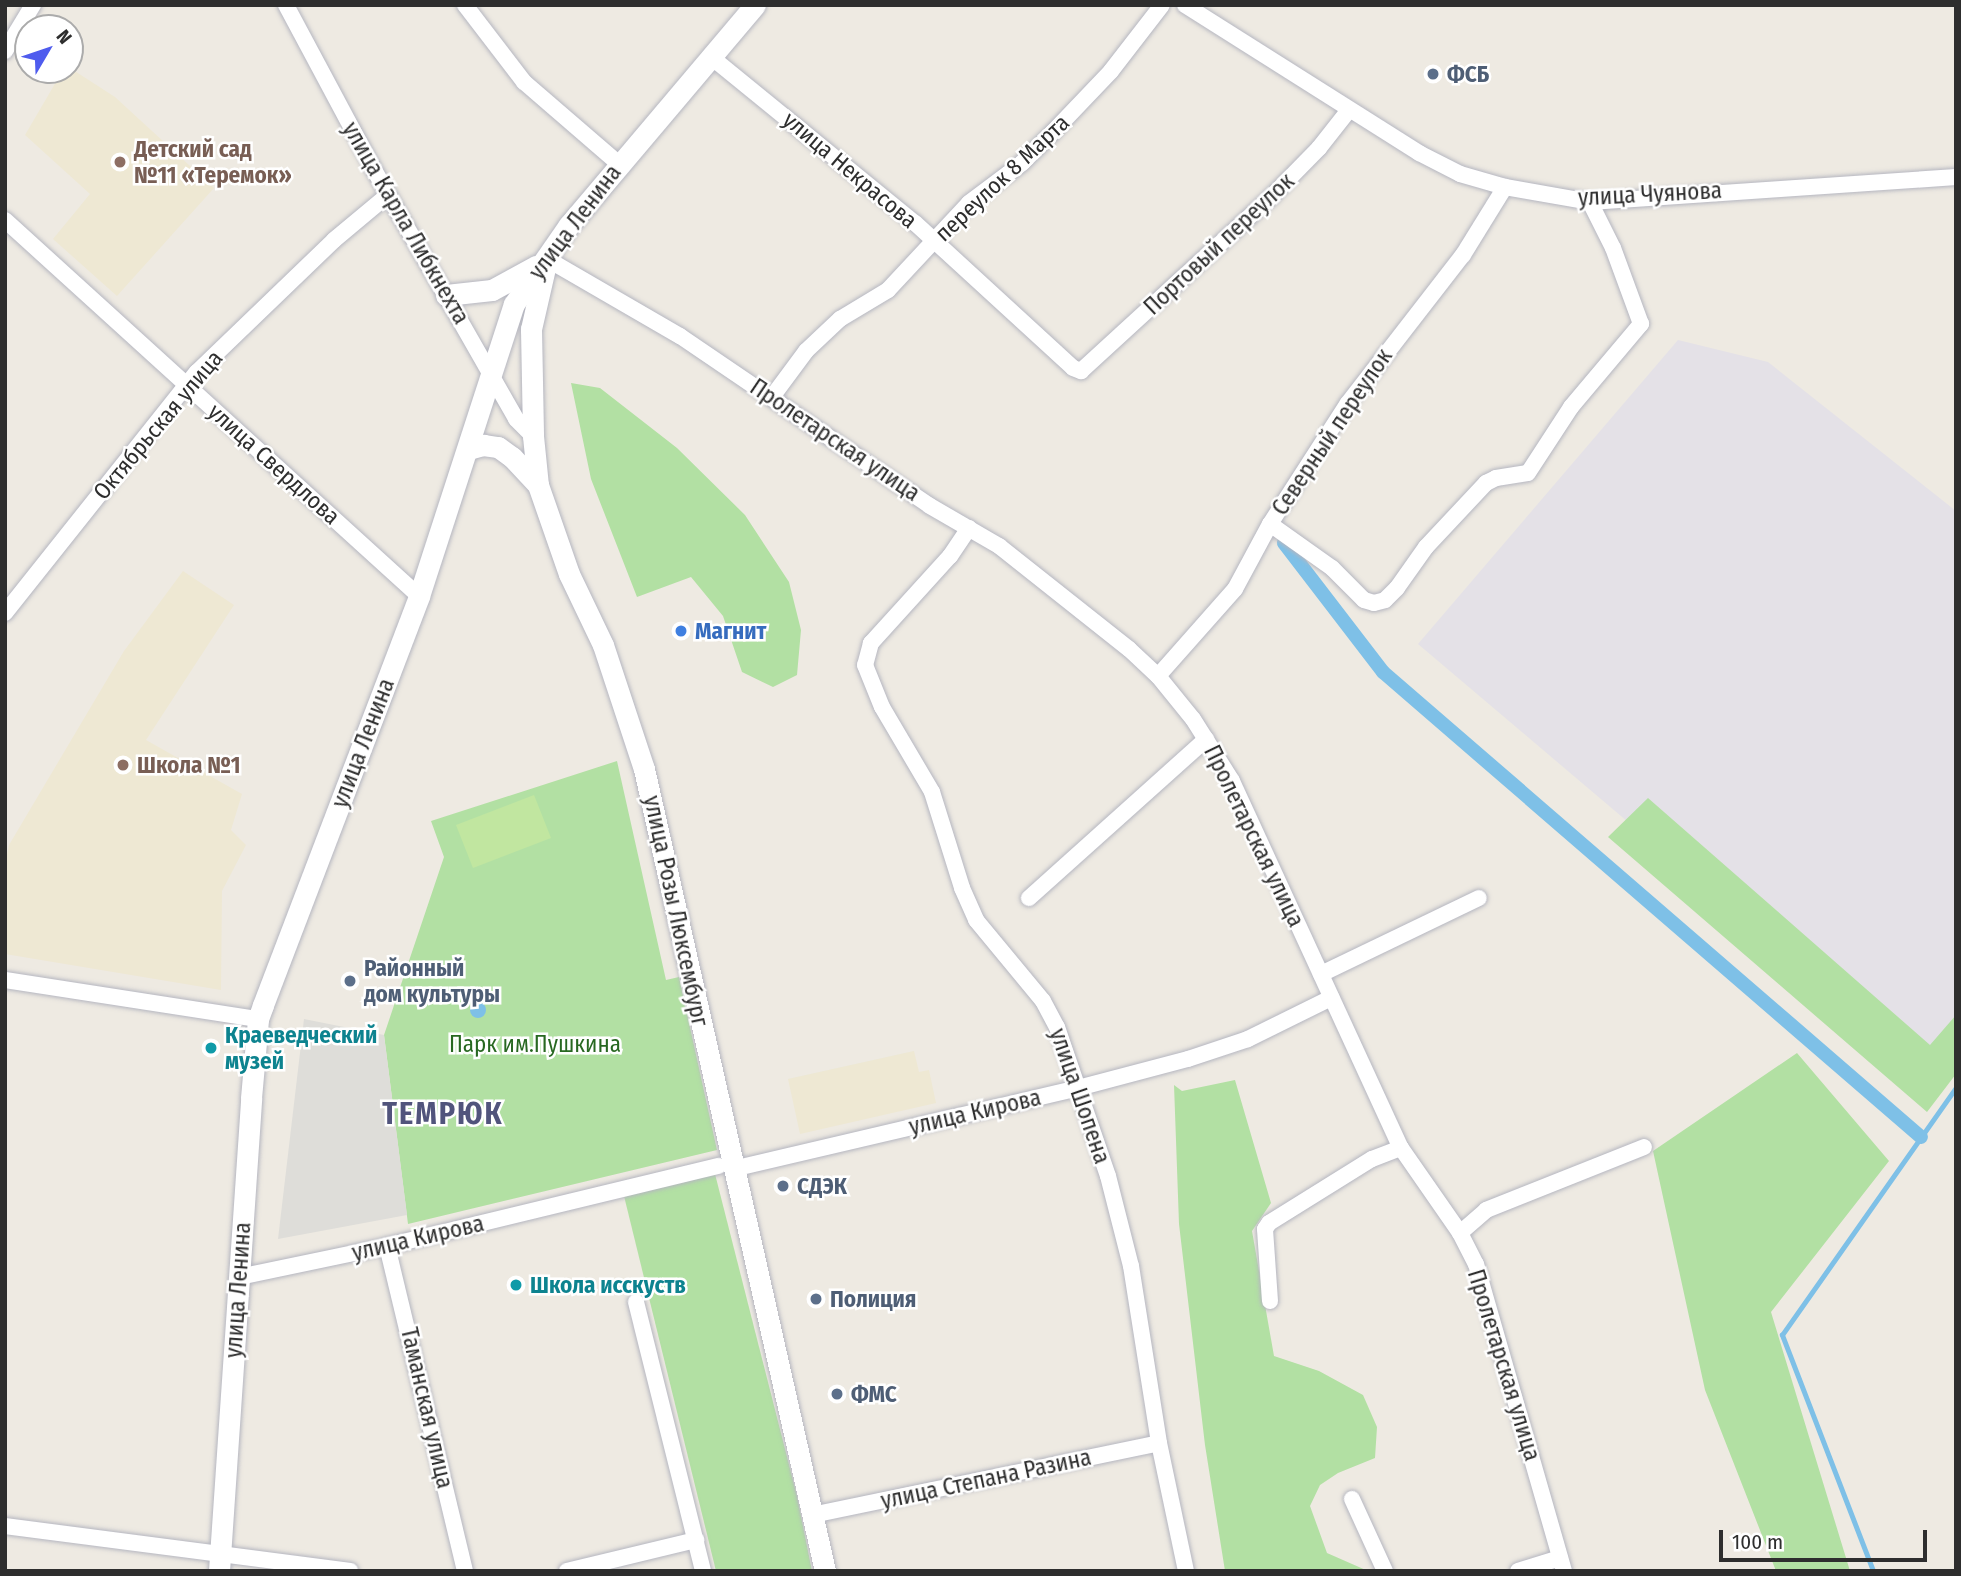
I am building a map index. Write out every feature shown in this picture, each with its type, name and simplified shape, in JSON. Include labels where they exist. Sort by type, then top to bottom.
[{"type":"main road","name":"улица Ленина","points":[[219,1563],[258,1019],[419,596],[514,304],[569,225],[755,5]]},
{"type":"main road","points":[[446,295],[492,290],[547,259]]},
{"type":"main road","name":"улица Розы Люксембург","points":[[547,259],[531,329],[533,436],[538,485],[569,574],[611,667],[645,769],[725,1167],[825,1571]]},
{"type":"main road","points":[[468,449],[483,445],[498,447],[512,457],[538,485]]},
{"type":"street","points":[[5,51],[33,5]]},
{"type":"street","name":"улица Карла Либкнехта","points":[[286,5],[388,195],[516,419],[533,436]]},
{"type":"street","points":[[465,5],[524,82],[619,164]]},
{"type":"street","name":"переулок 8 Марта","points":[[772,397],[806,351],[840,319],[888,290],[969,203],[1022,163],[1053,132],[1111,71],[1162,5]]},
{"type":"street","name":"улица Чуянова","points":[[1185,5],[1419,153],[1460,174],[1505,187],[1590,202],[1956,177]]},
{"type":"street","name":"улица Некрасова","points":[[710,56],[915,223],[1073,368],[1081,371]]},
{"type":"street","name":"Портовый переулок","points":[[1081,371],[1273,195],[1319,148],[1349,110]]},
{"type":"street","name":"Северный переулок","points":[[1158,676],[1235,589],[1269,524],[1348,403],[1463,255],[1505,187]]},
{"type":"street","name":"Октябрьская улица","points":[[5,614],[186,384],[334,240],[388,195]]},
{"type":"street","points":[[1269,524],[1332,568],[1364,600],[1385,600],[1426,547],[1486,483],[1496,478],[1518,477],[1535,465],[1571,407],[1641,324],[1614,248],[1590,202]]},
{"type":"street","name":"улица Свердлова","points":[[5,220],[419,596]]},
{"type":"street","name":"Пролетарская улица","points":[[547,259],[681,336],[930,506],[999,546],[1093,618],[1158,676],[1206,739],[1232,781],[1401,1147],[1460,1233],[1476,1264],[1562,1564]]},
{"type":"street","name":"улица Шопена","points":[[969,528],[950,556],[871,643],[864,665],[883,706],[932,792],[962,888],[976,920],[1043,1001],[1057,1027],[1108,1176],[1131,1266],[1159,1443],[1186,1571]]},
{"type":"street","points":[[1030,898],[1206,739]]},
{"type":"street","points":[[1321,974],[1479,898]]},
{"type":"street","points":[[5,980],[258,1019]]},
{"type":"street","name":"улица Кирова","points":[[239,1277],[387,1246],[1078,1088],[1188,1059],[1248,1039],[1331,998]]},
{"type":"street","points":[[1270,1300],[1265,1229],[1275,1217],[1342,1180],[1354,1170],[1401,1147]]},
{"type":"street","points":[[1460,1233],[1486,1210],[1644,1147]]},
{"type":"street","name":"Таманская улица","points":[[387,1246],[465,1571]]},
{"type":"street","points":[[636,1302],[703,1571]]},
{"type":"street","name":"улица Степана Разина","points":[[812,1515],[1159,1443]]},
{"type":"street","points":[[1352,1499],[1384,1571]]},
{"type":"street","points":[[5,1526],[219,1563],[350,1571]]},
{"type":"street","points":[[567,1571],[696,1540]]},
{"type":"street","points":[[1518,1571],[1562,1564]]},
{"type":"shaded area","name":"Детский сад №11 «Теремок»","points":[[84,77],[115,97],[214,188],[117,296],[53,239],[90,194],[25,135],[55,84],[84,84]]},
{"type":"shaded area","points":[[1678,340],[1768,362],[1956,511],[1956,1026],[1923,1072],[1418,644]]},
{"type":"shaded area","name":"Школа №1","points":[[183,571],[234,605],[146,740],[242,794],[231,830],[246,845],[222,891],[221,990],[5,954],[5,864],[9,845],[124,651]]},
{"type":"shaded area","points":[[304,1019],[384,1035],[407,1215],[278,1239]]},
{"type":"shaded area","points":[[914,1051],[919,1072],[929,1070],[936,1103],[800,1134],[788,1079]]},
{"type":"green space","points":[[571,383],[600,388],[677,448],[745,515],[789,582],[801,630],[797,675],[773,687],[742,672],[723,616],[691,577],[637,597],[591,479]]},
{"type":"green space","name":"Парк им.Пушкина","points":[[617,761],[666,980],[679,977],[717,1150],[408,1224],[384,1035],[444,857],[431,821]]},
{"type":"green space","points":[[534,795],[551,838],[473,868],[456,825]]},
{"type":"green space","points":[[1648,798],[1930,1045],[1956,1015],[1956,1074],[1927,1112],[1608,837]]},
{"type":"green space","points":[[1797,1053],[1889,1161],[1771,1312],[1850,1571],[1776,1571],[1705,1390],[1653,1151]]},
{"type":"green space","points":[[1235,1080],[1271,1203],[1252,1231],[1274,1356],[1319,1371],[1363,1395],[1377,1427],[1375,1458],[1338,1473],[1320,1485],[1310,1506],[1327,1553],[1368,1571],[1225,1571],[1205,1445],[1179,1224],[1174,1085],[1182,1091]]},
{"type":"green space","points":[[715,1174],[797,1496],[812,1571],[716,1571],[624,1196]]},
{"type":"water","points":[[475,1002],[481,1002],[486,1010],[484,1016],[475,1018],[470,1013],[470,1007]]},
{"type":"waterway","points":[[1284,543],[1383,672],[1921,1137]]},
{"type":"waterway","points":[[1873,1571],[1782,1335],[1956,1087]]},
{"type":"place","name":"ФСБ","points":[[1433,74]]},
{"type":"place","name":"Детский сад №11 «Теремок»","points":[[120,162]]},
{"type":"place","name":"Магнит","points":[[681,631]]},
{"type":"place","name":"Школа №1","points":[[123,765]]},
{"type":"place","name":"Районный дом культуры","points":[[350,981]]},
{"type":"place","name":"Краеведческий музей","points":[[211,1048]]},
{"type":"place","name":"СДЭК","points":[[783,1186]]},
{"type":"place","name":"Школа исскуств","points":[[516,1285]]},
{"type":"place","name":"Полиция","points":[[816,1299]]},
{"type":"place","name":"ФМС","points":[[837,1394]]},
{"type":"district","name":"ТЕМРЮК","points":[[443,1114]]}]
